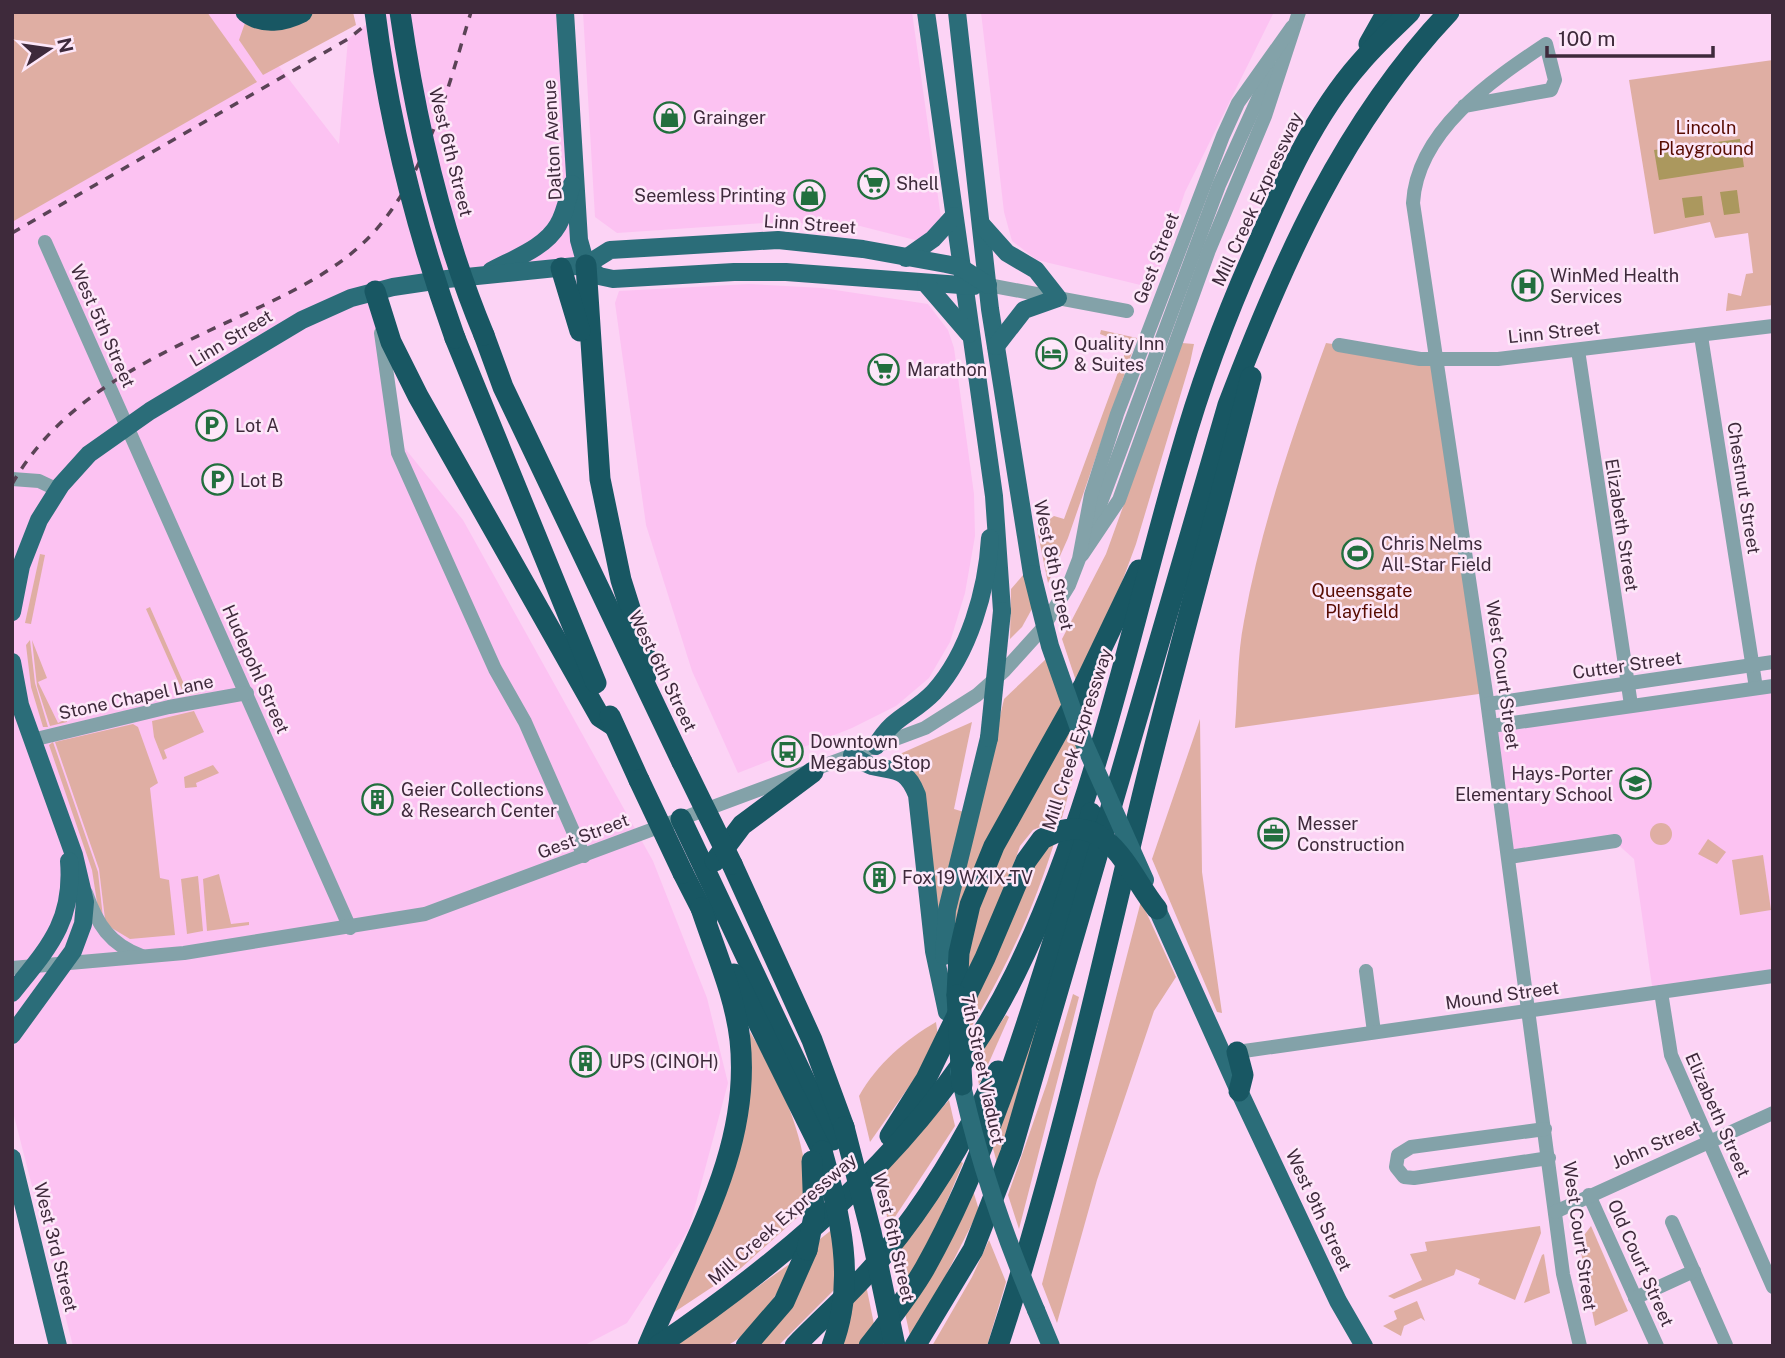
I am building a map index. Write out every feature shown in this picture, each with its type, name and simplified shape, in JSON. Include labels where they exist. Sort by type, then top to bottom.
[{"type":"highway","points":[[246,12],[273,20],[286,19],[302,12]]},
{"type":"highway","points":[[360,12],[378,85],[390,110]]},
{"type":"highway","points":[[375,12],[390,110],[424,250],[455,338],[614,726],[683,873],[709,902],[828,1145],[833,1191],[846,1261],[841,1319],[832,1346]]},
{"type":"highway","name":"West 6th Street","points":[[400,12],[415,109],[453,253],[503,387],[645,688],[732,864],[812,1040],[828,1145],[871,1232],[895,1346]]},
{"type":"highway","points":[[1359,63],[1387,12]]},
{"type":"highway","name":"Mill Creek Expressway","points":[[658,1346],[738,1289],[893,1152],[933,1103],[981,1035],[1015,975],[1048,898],[1111,722],[1179,457],[1236,295],[1269,217],[1321,116],[1359,63],[1410,12]]},
{"type":"highway","points":[[915,1346],[973,1250],[1011,1152],[1228,405],[1256,329],[1312,206],[1341,153],[1394,76],[1448,12]]},
{"type":"highway","points":[[586,265],[600,479],[621,580],[646,659],[645,688]]},
{"type":"highway","points":[[561,268],[579,328],[591,352]]},
{"type":"highway","points":[[375,291],[391,342],[418,396],[600,717],[614,726]]},
{"type":"highway","points":[[998,1346],[1031,1244],[1255,362],[1256,329]]},
{"type":"highway","points":[[962,1084],[952,1003],[959,953],[974,893],[994,846],[1084,685],[1138,577],[1165,479],[1179,457]]},
{"type":"highway","points":[[869,1346],[906,1299],[946,1227],[999,1100],[1083,847],[1111,722]]},
{"type":"highway","points":[[648,1346],[727,1164],[741,1107],[742,1075],[736,1020],[709,902],[717,855],[755,813],[813,772]]},
{"type":"highway","points":[[681,819],[709,902],[786,1077],[828,1145],[807,1250],[784,1302],[746,1346]]},
{"type":"highway","points":[[850,1192],[905,1116],[926,1079],[985,958],[1026,861],[1042,839],[1057,831],[1085,830],[1102,835],[1120,854],[1140,889],[1157,909]]},
{"type":"highway","points":[[795,1346],[854,1288],[916,1213],[947,1165],[996,1076],[1032,1000]]},
{"type":"highway","points":[[1237,1052],[1243,1075],[1239,1091]]},
{"type":"highway","points":[[1012,1346],[1031,1244]]},
{"type":"highway","points":[[883,1289],[888,1346]]},
{"type":"main road","name":"Dalton Avenue","points":[[565,12],[579,240],[586,265]]},
{"type":"main road","points":[[876,746],[888,725],[933,693],[964,645],[985,572],[994,496],[926,12]]},
{"type":"main road","name":"West 8th Street","points":[[957,12],[996,346],[1032,574],[1050,646],[1084,743],[1239,1091]]},
{"type":"main road","points":[[485,274],[541,243],[554,232],[575,177]]},
{"type":"main road","points":[[906,257],[933,239],[954,216]]},
{"type":"main road","points":[[982,225],[1007,253],[1036,270],[1058,298],[1024,310],[996,346]]},
{"type":"main road","name":"Linn Street","points":[[12,612],[25,554],[39,520],[58,490],[89,454],[126,426],[302,320],[375,291],[485,274],[586,265],[610,250],[778,240],[819,243],[960,267],[988,285]]},
{"type":"main road","name":"Linn Street","points":[[586,265],[599,276],[613,279],[734,272],[786,272],[963,287],[988,285]]},
{"type":"main road","points":[[926,284],[970,335]]},
{"type":"main road","name":"7th Street Viaduct","points":[[952,1003],[943,961],[947,910],[989,738],[1002,611],[994,496]]},
{"type":"main road","points":[[12,662],[18,695],[32,740],[83,884],[83,925],[66,963],[12,1035]]},
{"type":"main road","points":[[852,755],[871,766],[899,771],[908,778],[917,795],[934,951],[952,1003]]},
{"type":"main road","points":[[12,993],[56,936],[68,900],[69,870],[62,823]]},
{"type":"main road","name":"7th Street Viaduct","points":[[962,1084],[1000,1223],[1051,1346]]},
{"type":"main road","name":"West 9th Street","points":[[1239,1091],[1338,1301],[1364,1346]]},
{"type":"main road","name":"West 3rd Street","points":[[12,1158],[58,1346]]},
{"type":"street","name":"Gest Street","points":[[1079,559],[1119,500],[1209,250],[1265,116],[1299,12]]},
{"type":"street","name":"Gest Street","points":[[12,968],[146,957],[350,928],[445,909],[813,772],[925,728],[943,718],[1004,671],[1048,620],[1069,585],[1079,559],[1091,495],[1117,414],[1223,136],[1238,103],[1292,27]]},
{"type":"street","points":[[1079,559],[1104,499],[1219,185],[1292,27]]},
{"type":"street","name":"West Court Street","points":[[1464,106],[1551,90],[1555,80],[1546,44],[1486,84],[1464,106],[1424,159],[1414,188],[1413,203],[1488,704],[1563,1274],[1580,1346]]},
{"type":"street","name":"West 5th Street","points":[[45,242],[126,426]]},
{"type":"street","name":"Linn Street","points":[[988,285],[1127,311]]},
{"type":"street","points":[[375,291],[398,453],[495,669],[526,722],[584,856]]},
{"type":"street","name":"Linn Street","points":[[1339,345],[1438,360],[1509,358],[1773,326]]},
{"type":"street","name":"Chestnut Street","points":[[1701,336],[1756,688]]},
{"type":"street","name":"Elizabeth Street","points":[[1578,350],[1631,705]]},
{"type":"street","name":"Hudepohl Street","points":[[126,426],[350,928]]},
{"type":"street","points":[[12,479],[38,481],[58,490]]},
{"type":"street","name":"Cutter Street","points":[[1488,704],[1773,662]]},
{"type":"street","points":[[1491,726],[1773,685]]},
{"type":"street","name":"Stone Chapel Lane","points":[[32,740],[169,707],[247,694]]},
{"type":"street","points":[[1508,857],[1615,841]]},
{"type":"street","points":[[83,884],[93,912],[106,935],[122,947],[146,957]]},
{"type":"street","points":[[1366,971],[1374,1032]]},
{"type":"street","name":"Mound Street","points":[[1237,1052],[1773,976]]},
{"type":"street","name":"Elizabeth Street","points":[[1661,992],[1671,1055],[1773,1287]]},
{"type":"street","name":"John Street","points":[[1555,1212],[1773,1113]]},
{"type":"street","points":[[1545,1129],[1411,1147],[1398,1155],[1396,1167],[1404,1177],[1414,1178],[1549,1158]]},
{"type":"street","name":"Old Court Street","points":[[1589,1195],[1657,1346]]},
{"type":"street","points":[[1672,1222],[1726,1345]]},
{"type":"street","points":[[1635,1298],[1694,1271]]},
{"type":"shaded area","points":[[12,12],[237,12],[339,144],[348,39],[382,12],[565,12],[586,265],[376,291],[394,435],[463,520],[653,861],[707,998],[728,1083],[689,1229],[627,1323],[583,1346],[73,1346],[12,1108]]},
{"type":"shaded area","points":[[583,12],[912,12],[941,218],[919,241],[860,226],[780,222],[617,233],[595,217]]},
{"type":"shaded area","points":[[981,12],[1274,12],[1185,192],[1153,288],[1037,260],[1012,241],[1004,212]]},
{"type":"shaded area","points":[[1740,139],[1744,167],[1659,180],[1654,150]]},
{"type":"shaded area","points":[[1737,190],[1740,213],[1724,215],[1720,192]]},
{"type":"shaded area","points":[[1702,196],[1704,215],[1685,218],[1682,198]]},
{"type":"shaded area","points":[[749,284],[822,288],[928,304],[948,330],[954,348],[974,494],[975,536],[965,593],[950,642],[929,678],[896,706],[852,728],[738,773],[692,671],[646,525],[615,303],[619,291]]},
{"type":"shaded area","name":"Hays-Porter Elementary School","points":[[1773,686],[1773,976],[1653,993],[1634,859],[1614,841],[1509,857],[1491,726]]},
{"type":"green space","points":[[12,12],[207,12],[257,82],[12,222]]},
{"type":"green space","points":[[313,12],[353,12],[356,25],[263,75],[239,40],[246,20]]},
{"type":"green space","name":"Lincoln Playground","points":[[1773,60],[1773,305],[1726,311],[1728,293],[1741,296],[1746,274],[1753,273],[1748,233],[1715,238],[1710,222],[1654,234],[1629,80]]},
{"type":"green space","points":[[1101,330],[1137,338],[1068,538],[1048,583],[1037,529],[1054,516],[1064,519],[1128,345],[1100,334]]},
{"type":"green space","points":[[1182,343],[1194,344],[1190,363],[1136,544],[1116,598],[1076,681],[1062,639],[1106,554]]},
{"type":"green space","name":"Queensgate Playfield","points":[[1326,343],[1438,360],[1486,693],[1235,728],[1242,634],[1259,550],[1290,445]]},
{"type":"green space","points":[[40,554],[45,555],[31,624],[25,623]]},
{"type":"green space","points":[[1024,574],[1033,607],[1022,627],[1010,639],[1011,589]]},
{"type":"green space","points":[[150,607],[187,691],[196,688],[199,693],[174,697],[182,690],[146,609]]},
{"type":"green space","points":[[30,640],[35,683],[48,727],[43,727],[31,687],[26,645]]},
{"type":"green space","points":[[32,640],[47,678],[38,682],[58,723],[66,719],[67,722],[50,726],[37,686]]},
{"type":"green space","points":[[1047,658],[1063,706],[955,938],[953,917],[1004,699]]},
{"type":"green space","points":[[194,711],[204,732],[164,750],[167,758],[163,760],[154,737],[152,721]]},
{"type":"green space","points":[[1200,719],[1202,872],[1222,1013],[1217,1012],[1152,859]]},
{"type":"green space","points":[[972,722],[954,809],[964,812],[940,915],[933,915],[926,824],[892,762],[893,757]]},
{"type":"green space","points":[[133,724],[138,727],[158,783],[150,788],[160,878],[169,880],[175,935],[130,939],[110,927],[105,919],[99,869],[55,742]]},
{"type":"green space","points":[[1070,727],[1080,751],[1062,818],[1033,830],[1020,846],[998,908],[967,979],[968,949],[986,883],[1019,816]]},
{"type":"green space","points":[[53,742],[98,872],[103,918],[98,909],[92,870],[49,745]]},
{"type":"green space","points":[[213,765],[219,773],[196,783],[197,787],[185,788],[184,777]]},
{"type":"green space","points":[[1661,823],[1669,826],[1672,834],[1669,842],[1661,845],[1653,842],[1650,834],[1653,826]]},
{"type":"green space","points":[[1056,837],[1019,936],[970,1029],[969,1011],[1037,853]]},
{"type":"green space","points":[[1708,839],[1726,852],[1717,864],[1698,854]]},
{"type":"green space","points":[[1763,855],[1771,910],[1740,915],[1732,860]]},
{"type":"green space","points":[[219,874],[231,924],[249,922],[249,925],[207,931],[203,879]]},
{"type":"green space","points":[[198,876],[203,931],[187,934],[181,879]]},
{"type":"green space","points":[[1141,901],[1176,977],[1154,1011],[1097,1180],[1057,1323],[1042,1284]]},
{"type":"green space","points":[[1073,916],[998,1167],[990,1137]]},
{"type":"green space","points":[[1073,994],[1079,997],[1019,1229],[1008,1195],[1047,1083]]},
{"type":"green space","points":[[1006,1015],[1009,1017],[979,1085],[975,1061]]},
{"type":"green space","points":[[936,1022],[939,1044],[870,1142],[859,1096],[874,1073],[893,1054]]},
{"type":"green space","points":[[750,1032],[774,1074],[792,1116],[804,1159],[809,1207],[741,1268],[673,1313],[750,1097]]},
{"type":"green space","points":[[949,1100],[955,1126],[889,1226],[879,1179]]},
{"type":"green space","points":[[958,1160],[963,1163],[934,1232],[901,1291],[894,1254]]},
{"type":"green space","points":[[971,1184],[979,1210],[942,1283],[910,1336],[905,1313]]},
{"type":"green space","points":[[1540,1226],[1541,1233],[1515,1300],[1478,1284],[1480,1279],[1456,1269],[1454,1275],[1394,1299],[1388,1296],[1422,1280],[1410,1254],[1427,1251],[1425,1242]]},
{"type":"green space","points":[[1591,1226],[1628,1311],[1595,1326],[1579,1242]]},
{"type":"green space","points":[[834,1228],[838,1286],[778,1346],[755,1346],[798,1293],[820,1239]]},
{"type":"green space","points":[[989,1240],[1006,1282],[987,1346],[932,1346],[972,1277]]},
{"type":"green space","points":[[1544,1254],[1550,1293],[1524,1303],[1542,1255]]},
{"type":"green space","points":[[798,1258],[767,1308],[735,1341],[712,1348],[670,1346],[698,1329]]},
{"type":"green space","points":[[866,1285],[875,1329],[859,1346],[839,1346],[852,1301]]},
{"type":"green space","points":[[1417,1301],[1425,1321],[1421,1318],[1404,1326],[1401,1336],[1383,1326],[1397,1319],[1394,1311]]},
{"type":"railway","points":[[12,233],[348,39],[382,12]]},
{"type":"railway","points":[[12,484],[35,451],[61,422],[90,398],[156,357],[310,282],[368,239],[397,201],[425,151],[471,12]]},
{"type":"place","name":"Grainger","points":[[670,117]]},
{"type":"place","name":"Shell","points":[[873,183]]},
{"type":"place","name":"Seemless Printing","points":[[809,195]]},
{"type":"place","name":"WinMed Health Services","points":[[1527,285]]},
{"type":"place","name":"Quality Inn & Suites","points":[[1051,353]]},
{"type":"place","name":"Marathon","points":[[884,369]]},
{"type":"place","name":"Lot A","points":[[212,425]]},
{"type":"place","name":"Lot B","points":[[217,480]]},
{"type":"place","name":"Chris Nelms All-Star Field","points":[[1358,553]]},
{"type":"place","name":"Downtown Megabus Stop","points":[[787,751]]},
{"type":"place","name":"Hays-Porter Elementary School","points":[[1636,783]]},
{"type":"place","name":"Geier Collections & Research Center","points":[[378,799]]},
{"type":"place","name":"Messer Construction","points":[[1274,833]]},
{"type":"place","name":"Fox 19 WXIX-TV","points":[[879,877]]},
{"type":"place","name":"UPS (CINOH)","points":[[586,1061]]}]
